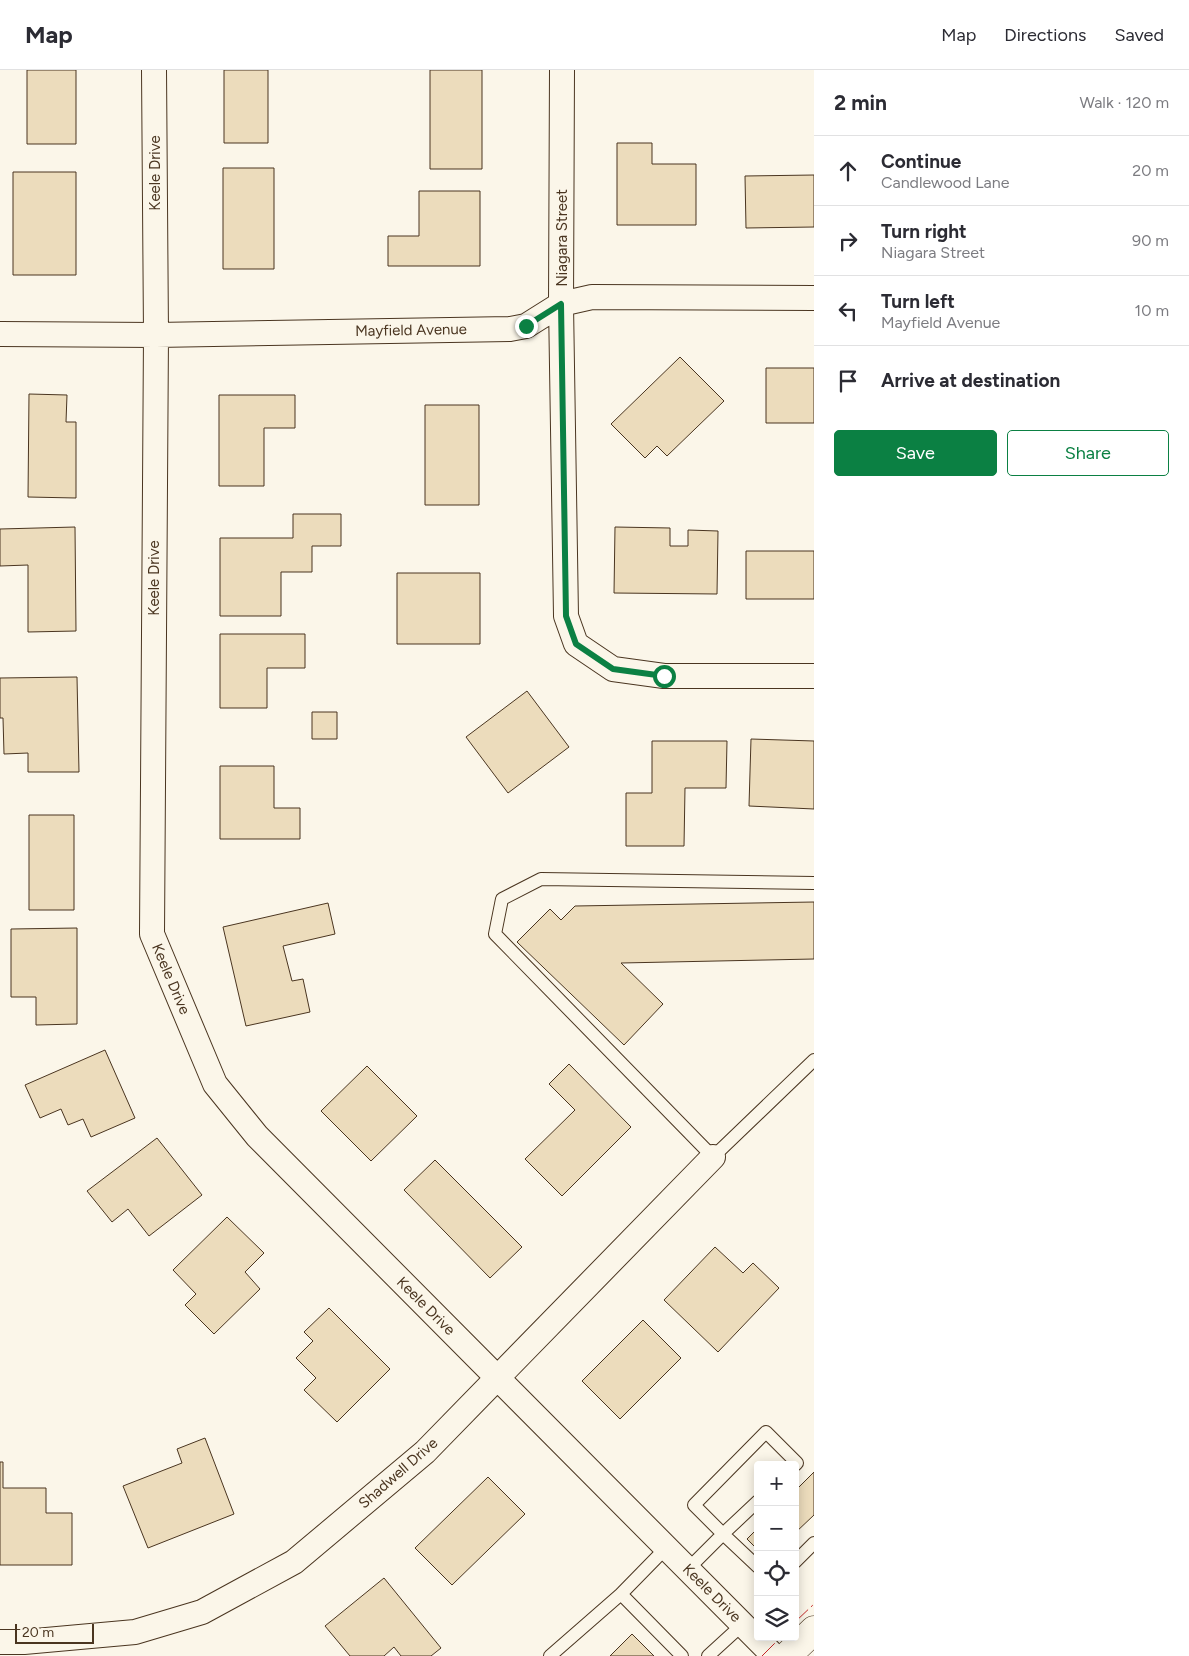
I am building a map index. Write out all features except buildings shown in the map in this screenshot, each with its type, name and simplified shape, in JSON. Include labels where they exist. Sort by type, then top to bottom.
[{"type":"main road","points":[[787,1656],[814,1630]]},
{"type":"street","name":"Keele Drive","points":[[154,70],[156,335],[152,934],[215,1084],[257,1136],[774,1656]]},
{"type":"street","name":"Niagara Street","points":[[562,70],[561,304],[566,616],[576,644],[613,669],[664,676],[814,676]]},
{"type":"street","name":"Mayfield Avenue","points":[[0,334],[156,335],[510,329],[526,326],[561,304],[592,297],[814,298]]},
{"type":"street","name":"Shadwell Drive","points":[[0,1642],[24,1642],[135,1632],[202,1612],[294,1562],[426,1452],[713,1157]]},
{"type":"lane","points":[[814,883],[540,879],[502,899],[495,934],[713,1157],[814,1060]]},
{"type":"lane","points":[[754,1563],[694,1505],[766,1432],[794,1461]]},
{"type":"lane","points":[[688,1570],[754,1504]]},
{"type":"lane","points":[[799,1558],[814,1543]]},
{"type":"lane","points":[[550,1656],[621,1594],[666,1548]]},
{"type":"lane","points":[[621,1594],[682,1656]]},
{"type":"lane","points":[[708,1656],[743,1624]]},
{"type":"power","points":[[799,1618],[814,1604]]},
{"type":"power","points":[[762,1656],[777,1641]]},
{"type":"route","points":[[526,326],[561,304],[566,616],[576,644],[613,669],[664,676]]}]
